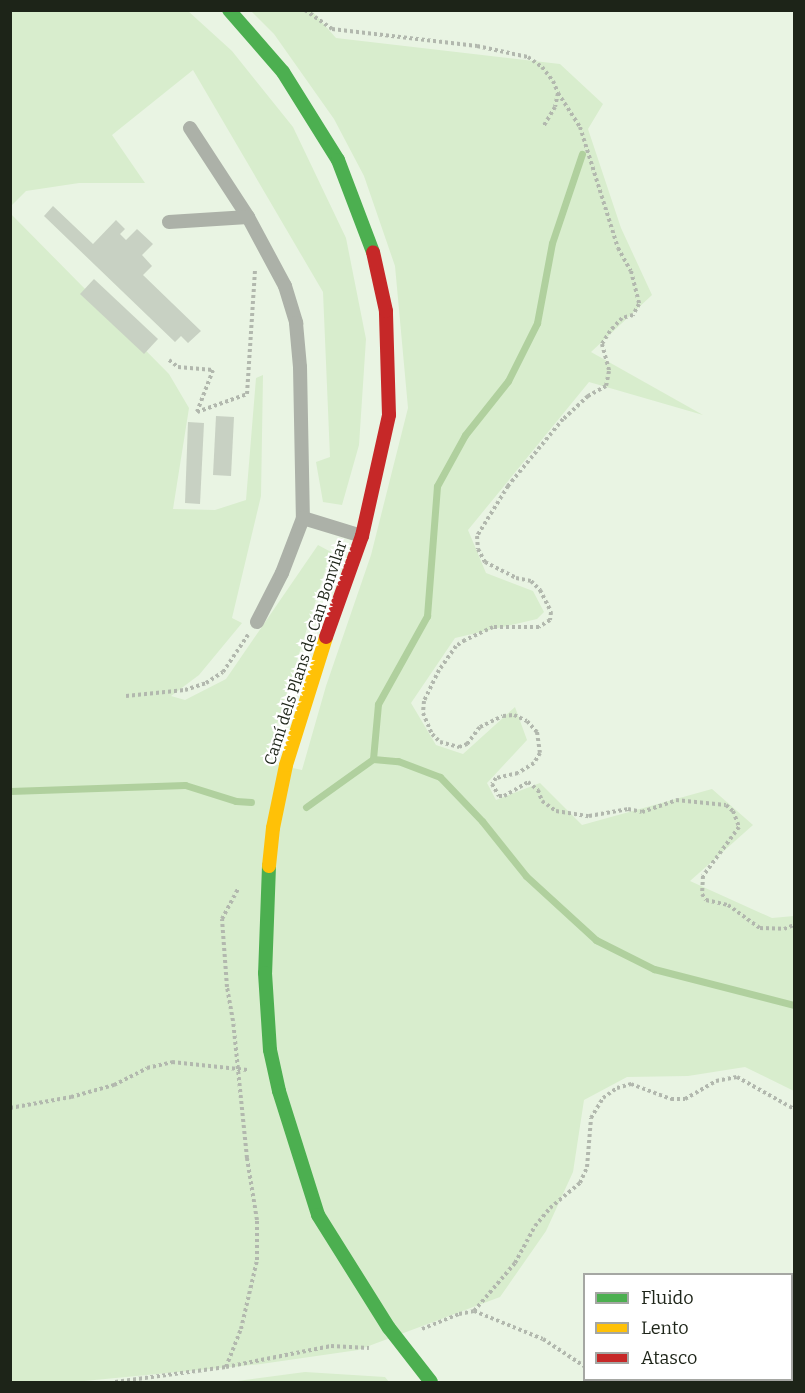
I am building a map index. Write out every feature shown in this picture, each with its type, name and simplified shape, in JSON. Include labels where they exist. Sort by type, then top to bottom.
[{"type":"street","name":"Camí dels Plans de Can Bonvilar","points":[[229,10],[283,72],[338,160],[376,261],[386,311],[389,415],[378,474],[362,536],[311,681],[286,765],[273,828],[266,894],[264,973],[270,1050],[279,1091],[318,1215],[352,1273],[431,1383]]},
{"type":"lane","points":[[190,128],[263,244],[285,286],[297,323],[303,518],[282,573],[257,622]]},
{"type":"lane","points":[[169,222],[248,217]]},
{"type":"lane","points":[[303,518],[362,536]]},
{"type":"path","points":[[305,10],[332,29],[477,46],[528,57],[542,67],[553,81],[580,127],[618,248],[631,271],[639,304],[633,315],[622,318],[602,344],[609,371],[606,386],[588,396],[563,419],[508,486],[477,536],[478,549],[485,562],[516,578],[531,581],[540,590],[551,612],[550,620],[539,627],[493,627],[456,646],[439,670],[424,701],[423,713],[432,734],[440,742],[459,747],[467,744],[480,727],[503,716],[514,715],[527,722],[537,732],[540,753],[534,763],[518,773],[496,778],[492,784],[499,795],[504,796],[528,782],[538,790],[542,801],[556,811],[589,816],[628,809],[642,812],[676,800],[688,799],[704,805],[716,803],[726,805],[733,811],[739,827],[703,876],[702,894],[706,900],[728,905],[760,928],[784,929],[795,925]]},
{"type":"path","points":[[543,127],[555,107],[558,93]]},
{"type":"path","points":[[170,360],[178,367],[213,370],[197,412],[247,394],[256,254],[263,244]]},
{"type":"path","points":[[126,696],[185,690],[206,683],[223,672],[257,622]]},
{"type":"path","points":[[226,1367],[241,1329],[257,1260],[257,1220],[247,1158],[227,987],[222,919],[239,888]]},
{"type":"path","points":[[10,1108],[114,1085],[147,1068],[164,1064],[185,1062],[259,1072]]},
{"type":"path","points":[[399,1341],[436,1322],[474,1311],[515,1263],[535,1226],[550,1208],[580,1183],[587,1167],[591,1118],[603,1098],[617,1088],[631,1084],[670,1099],[685,1099],[716,1082],[737,1077],[795,1109]]},
{"type":"path","points":[[474,1311],[543,1339],[583,1365]]},
{"type":"path","points":[[115,1383],[226,1367],[331,1346],[377,1348]]},
{"type":"green space","points":[[11,10],[188,11],[232,51],[293,127],[346,238],[366,339],[359,445],[342,505],[323,502],[316,462],[330,457],[323,292],[193,70],[112,135],[145,183],[79,183],[26,191],[11,206]]},
{"type":"green space","points":[[251,11],[312,11],[336,38],[560,64],[603,104],[588,129],[621,228],[652,295],[591,352],[703,415],[589,382],[468,530],[486,573],[533,591],[544,612],[537,619],[455,638],[411,703],[436,745],[463,754],[515,707],[527,740],[487,783],[496,800],[540,783],[582,825],[712,789],[753,825],[690,881],[772,918],[794,916],[794,1091],[745,1067],[688,1076],[627,1077],[584,1100],[573,1172],[546,1231],[500,1297],[358,1350],[261,1364],[74,1382],[11,1382],[10,213],[169,374],[189,408],[173,509],[215,510],[246,500],[256,378],[263,375],[261,496],[232,618],[242,623],[199,675],[171,696],[185,700],[226,679],[318,545],[331,552],[265,762],[302,770],[326,686],[371,555],[408,408],[395,266],[364,176],[334,119],[274,34]]},
{"type":"green space","points":[[305,1372],[385,1377],[389,1382],[230,1382]]},
{"type":"building","points":[[53,206],[93,244],[116,220],[125,229],[120,234],[126,240],[137,229],[153,244],[142,255],[152,266],[143,275],[201,331],[188,343],[181,336],[175,342],[44,216]]},
{"type":"building","points":[[94,279],[158,339],[144,354],[80,294]]},
{"type":"building","points":[[216,416],[234,417],[231,476],[213,475]]},
{"type":"building","points":[[188,422],[204,423],[200,504],[185,503]]},
{"type":"waterway","points":[[373,759],[378,704],[427,616],[437,486],[465,435],[508,381],[537,323],[552,243],[582,154]]},
{"type":"waterway","points":[[306,807],[373,759],[398,761],[440,777],[482,821],[526,876],[596,940],[654,969],[794,1005]]},
{"type":"waterway","points":[[10,791],[185,785],[236,801],[251,802]]},
{"type":"traffic: fast","points":[[229,10],[283,72],[338,160],[373,252]]},
{"type":"traffic: fast","points":[[269,866],[265,973],[270,1050],[279,1091],[318,1215],[389,1328],[431,1382]]},
{"type":"traffic: slow","points":[[269,866],[273,828],[286,765],[326,637]]},
{"type":"traffic: jam","points":[[326,637],[362,536],[389,415],[386,311],[373,252]]}]
